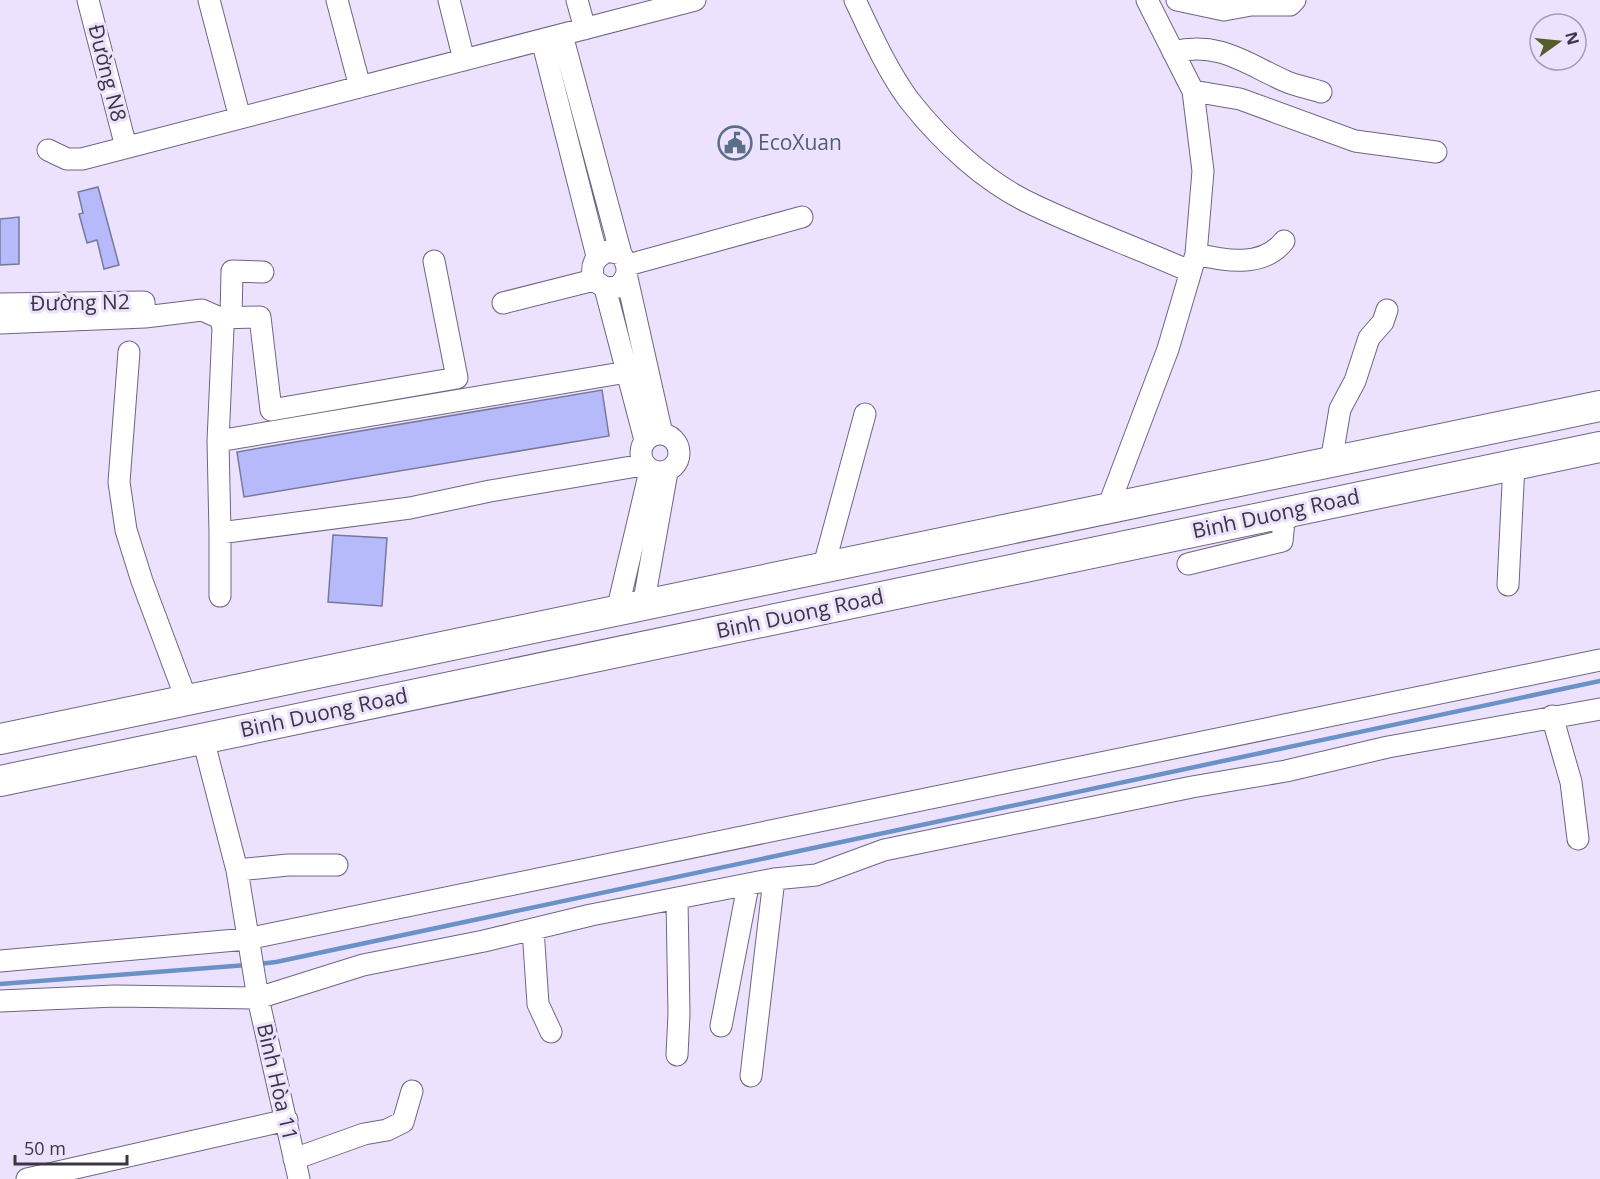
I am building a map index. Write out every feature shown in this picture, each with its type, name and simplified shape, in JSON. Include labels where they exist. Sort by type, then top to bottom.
[{"type":"highway","name":"Binh Duong Road","points":[[0,739],[1600,406]]},
{"type":"highway","name":"Binh Duong Road","points":[[0,781],[1600,447]]},
{"type":"highway","points":[[630,609],[639,648]]},
{"type":"highway","points":[[187,701],[204,739]]},
{"type":"street","name":"Đường N8","points":[[88,0],[126,147]]},
{"type":"street","points":[[209,0],[240,118]]},
{"type":"street","points":[[337,0],[360,87]]},
{"type":"street","points":[[449,0],[464,60]]},
{"type":"street","points":[[577,0],[585,29]]},
{"type":"street","points":[[48,150],[67,159],[82,159],[695,0]]},
{"type":"street","points":[[855,0],[888,66],[909,99],[958,153],[993,180],[1032,205],[1192,262],[1258,258],[1278,249],[1284,241]]},
{"type":"street","points":[[1107,510],[1168,349],[1192,262],[1203,171],[1193,91],[1149,0]]},
{"type":"street","points":[[1177,0],[1224,10],[1251,5],[1290,5],[1295,0]]},
{"type":"street","points":[[552,37],[597,256],[591,268],[600,284],[627,372],[653,437]]},
{"type":"street","points":[[552,37],[625,266],[653,437]]},
{"type":"street","points":[[1173,52],[1202,48],[1221,52],[1252,63],[1285,81],[1321,92]]},
{"type":"street","points":[[1193,91],[1240,99],[1355,141],[1436,152]]},
{"type":"street","points":[[625,266],[802,217]]},
{"type":"street","points":[[597,256],[608,251],[625,266]]},
{"type":"street","points":[[145,317],[202,310],[225,318],[260,317],[271,410],[457,378],[434,261]]},
{"type":"street","points":[[503,303],[600,284],[618,287],[625,266]]},
{"type":"street","points":[[220,596],[218,441],[223,328],[232,271],[263,272]]},
{"type":"street","name":"Đường N2","points":[[0,304],[144,302],[145,317],[0,323]]},
{"type":"street","points":[[1331,462],[1340,410],[1355,381],[1369,338],[1383,322],[1387,310]]},
{"type":"street","points":[[129,352],[119,482],[126,530],[142,581],[187,701]]},
{"type":"street","points":[[218,441],[627,372]]},
{"type":"street","points":[[823,569],[866,414]]},
{"type":"street","points":[[220,533],[410,508],[490,490],[653,469],[675,466],[679,456],[678,446],[671,437],[653,437],[640,452],[653,469],[630,609]]},
{"type":"street","points":[[1508,585],[1514,465]]},
{"type":"street","points":[[1188,564],[1282,541],[1284,522],[1298,509]]},
{"type":"street","points":[[0,961],[247,939],[1600,660]]},
{"type":"street","points":[[0,1001],[258,991],[363,965],[533,929],[774,879],[816,875],[884,850],[1192,787],[1286,771],[1388,747],[1600,709]]},
{"type":"street","points":[[1552,716],[1571,782],[1578,822],[1578,839]]},
{"type":"street","name":"Bình Hòa 11","points":[[204,739],[237,870],[247,939],[297,1169]]},
{"type":"street","points":[[237,870],[288,865],[337,865]]},
{"type":"street","points":[[751,1076],[774,879]]},
{"type":"street","points":[[721,1026],[748,886]]},
{"type":"street","points":[[677,900],[679,1014],[677,1055]]},
{"type":"street","points":[[533,929],[538,1004],[552,1032]]},
{"type":"street","points":[[297,1169],[364,1134],[387,1130],[403,1122],[412,1091]]},
{"type":"street","points":[[27,1179],[287,1120]]},
{"type":"building","points":[[98,187],[119,265],[104,269],[97,240],[87,243],[79,214],[83,213],[78,192]]},
{"type":"building","points":[[19,217],[19,264],[0,265],[0,219]]},
{"type":"building","points":[[602,390],[609,436],[244,497],[237,452]]},
{"type":"building","points":[[333,535],[387,538],[382,606],[328,602]]},
{"type":"waterway","points":[[259,964],[1600,681]]},
{"type":"waterway","points":[[0,984],[247,965]]},
{"type":"place","name":"EcoXuan","points":[[735,143]]}]
